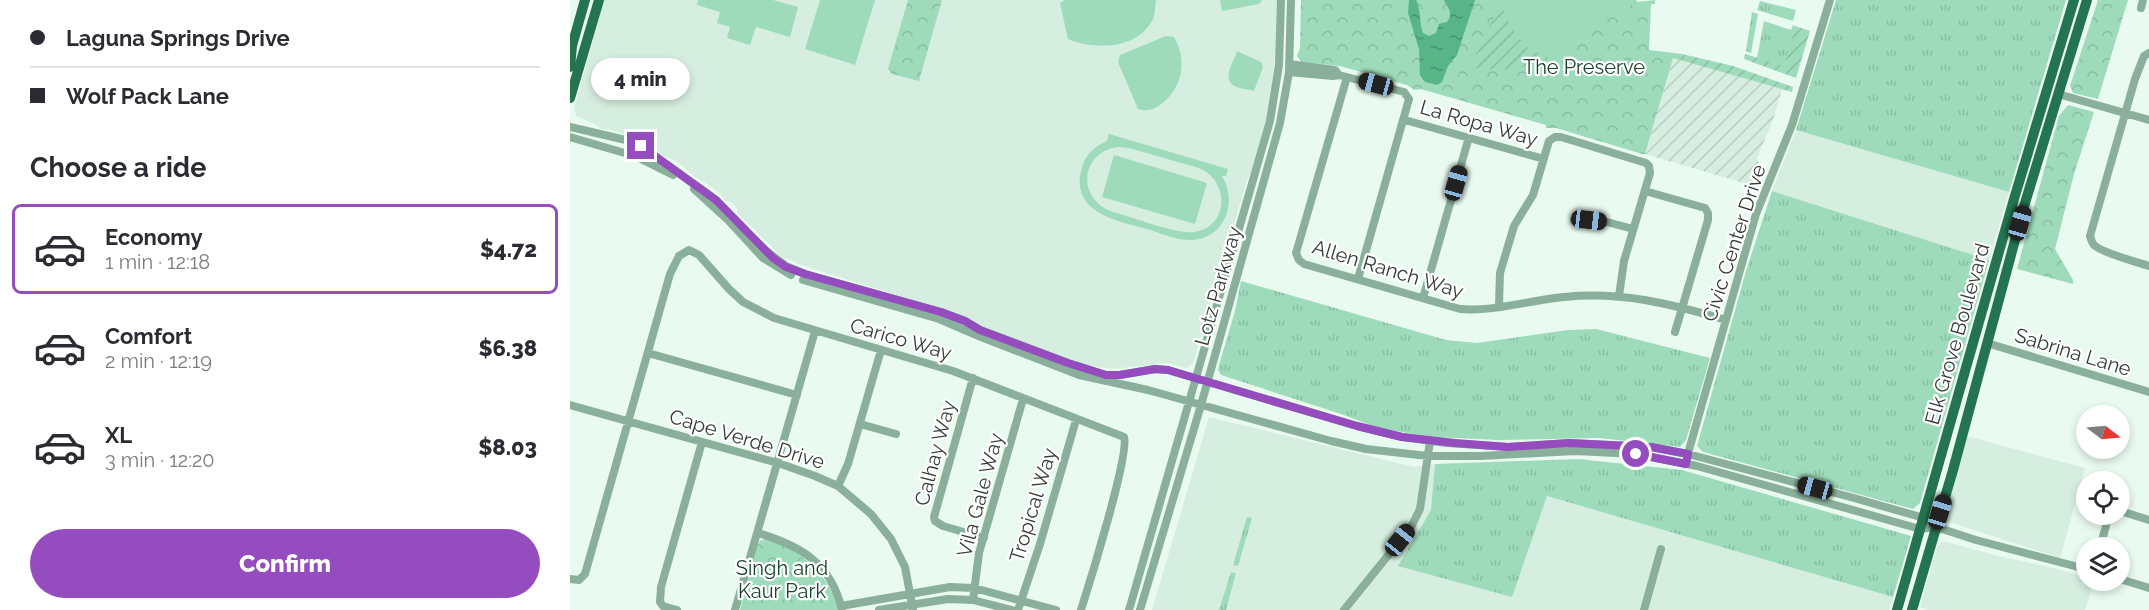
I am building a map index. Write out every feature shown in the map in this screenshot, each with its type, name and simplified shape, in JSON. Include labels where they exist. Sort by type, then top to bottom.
[{"type":"main road","points":[[570,67],[571,50],[585,0]]},
{"type":"main road","points":[[570,98],[599,0]]},
{"type":"main road","name":"Elk Grove Boulevard","points":[[1897,610],[2074,0]]},
{"type":"main road","name":"Elk Grove Boulevard","points":[[1912,610],[2037,165],[2087,0]]},
{"type":"main road","points":[[2058,94],[2055,86],[2064,53],[2062,38]]},
{"type":"main road","points":[[2037,165],[2036,151],[2049,104],[2046,93]]},
{"type":"main road","points":[[1960,442],[1956,437],[1957,423],[1971,370],[1968,360]]},
{"type":"street","name":"Lotz Parkway","points":[[1129,610],[1270,121],[1279,65],[1281,0]]},
{"type":"street","name":"Lotz Parkway","points":[[1140,610],[1270,160],[1289,68],[1291,0]]},
{"type":"street","name":"Civic Center Drive","points":[[1687,459],[1756,214],[1792,125],[1830,0]]},
{"type":"street","points":[[2149,53],[2144,56],[2138,72],[2090,236],[2094,245],[2099,248],[2121,258],[2149,266]]},
{"type":"street","points":[[1289,68],[1343,76],[1408,94],[1409,105],[1405,120],[1358,279]]},
{"type":"street","name":"Allen Ranch Way","points":[[1343,76],[1296,253],[1304,264],[1460,309],[1479,309],[1565,296],[1619,296],[1656,300],[1726,320]]},
{"type":"street","points":[[2058,94],[2149,120]]},
{"type":"street","name":"La Ropa Way","points":[[1405,120],[1544,159]]},
{"type":"street","points":[[570,127],[630,141],[641,146],[705,191],[726,209],[767,253],[786,267],[941,312],[965,321],[980,330],[1106,375],[1160,369],[1371,430],[1430,441],[1508,447],[1569,443],[1651,447],[1687,459],[2076,566]]},
{"type":"street","points":[[570,137],[642,159],[685,183],[718,210],[762,258],[789,274],[939,319],[1079,375],[1201,405],[1341,444],[1398,453],[1428,456],[1481,456],[1575,451],[1687,459]]},
{"type":"street","points":[[1423,298],[1469,137]]},
{"type":"street","points":[[1499,306],[1500,273],[1514,226],[1533,195],[1549,141],[1554,137],[1561,137],[1646,163],[1649,166],[1650,173],[1624,261],[1619,296]]},
{"type":"street","points":[[1645,191],[1705,208],[1708,213],[1708,220],[1675,332]]},
{"type":"street","points":[[1574,220],[1607,222],[1633,229]]},
{"type":"street","name":"Carico Way","points":[[570,579],[579,580],[585,574],[670,274],[680,256],[689,250],[699,255],[743,302],[774,318],[953,370],[1119,435],[1126,441],[1116,489],[1081,610]]},
{"type":"street","points":[[735,610],[815,331]]},
{"type":"street","name":"Sabrina Lane","points":[[1987,343],[2149,392]]},
{"type":"street","points":[[838,486],[846,472],[881,350]]},
{"type":"street","points":[[648,353],[797,395]]},
{"type":"street","name":"Calhay Way","points":[[973,378],[934,516],[939,524],[984,538]]},
{"type":"street","name":"Vila Gale Way","points":[[973,600],[976,567],[1023,399]]},
{"type":"street","name":"Cape Verde Drive","points":[[570,405],[778,463],[838,486],[871,514],[891,539],[905,567],[912,607]]},
{"type":"street","name":"Tropical Way","points":[[1018,610],[1076,420]]},
{"type":"street","points":[[860,424],[896,434]]},
{"type":"street","points":[[1344,610],[1411,527],[1420,509],[1430,441]]},
{"type":"street","points":[[677,610],[663,606],[660,602],[661,587],[702,442]]},
{"type":"street","points":[[2130,514],[2149,520]]},
{"type":"street","points":[[758,533],[786,542],[808,555],[825,573],[837,593],[842,608],[950,587],[974,588],[1056,610]]},
{"type":"street","points":[[1644,610],[1661,549]]},
{"type":"street","points":[[2130,582],[2149,588]]},
{"type":"street","points":[[879,610],[912,607],[948,599],[973,600],[1012,610]]},
{"type":"shaded area","points":[[604,0],[1277,0],[1277,39],[1266,123],[1257,160],[1247,180],[1194,361],[1185,368],[1169,363],[1112,369],[1086,365],[987,329],[959,315],[783,258],[737,213],[737,208],[731,202],[725,201],[712,187],[676,161],[657,153],[639,139],[601,129],[576,116],[574,109]]},
{"type":"shaded area","points":[[1673,58],[1782,89],[1773,120],[1757,158],[1761,170],[1754,186],[1645,154]]},
{"type":"shaded area","points":[[1796,130],[2009,192],[1989,260],[1772,191]]},
{"type":"shaded area","points":[[1209,417],[1414,467],[1435,464],[1431,510],[1399,566],[1512,596],[1547,496],[1893,597],[1889,610],[1152,610]]},
{"type":"shaded area","points":[[1966,436],[2085,468],[2084,471],[2076,471],[2076,500],[2060,558],[1946,521],[1944,517]]},
{"type":"shaded area","points":[[1943,541],[2076,575],[2076,591],[2091,591],[2085,610],[1929,610],[1920,607],[1937,547]]},
{"type":"green space","points":[[698,0],[773,0],[798,7],[790,37],[756,27],[750,45],[727,38],[730,27],[717,23],[720,12],[697,5]]},
{"type":"green space","points":[[820,0],[875,0],[855,65],[805,49]]},
{"type":"green space","points":[[908,0],[942,0],[919,81],[892,74],[888,69]]},
{"type":"green space","points":[[1065,0],[1156,0],[1153,19],[1137,37],[1115,45],[1102,46],[1068,39],[1060,3]]},
{"type":"green space","points":[[1220,0],[1262,0],[1259,4],[1222,11]]},
{"type":"green space","name":"The Preserve","points":[[1301,0],[1636,0],[1637,2],[1655,0],[1655,4],[1651,4],[1649,50],[1682,54],[1680,60],[1673,58],[1645,154],[1642,154],[1556,128],[1546,128],[1546,125],[1421,89],[1415,90],[1407,85],[1340,66],[1302,62],[1297,56],[1300,48]]},
{"type":"green space","points":[[1502,0],[1636,0],[1637,2],[1606,18],[1578,41],[1553,57],[1534,51],[1519,38],[1508,21]]},
{"type":"green space","points":[[1836,0],[2066,0],[2009,192],[1796,130]]},
{"type":"green space","points":[[2098,0],[2128,0],[2098,99],[2073,93],[2070,86]]},
{"type":"green space","points":[[1760,1],[1796,10],[1793,21],[1757,10]]},
{"type":"green space","points":[[1501,2],[1509,22],[1519,36],[1532,48],[1550,58],[1511,69],[1491,70],[1470,67]]},
{"type":"green space","points":[[1752,12],[1758,14],[1751,53],[1746,51]]},
{"type":"green space","points":[[1764,21],[1791,30],[1793,25],[1795,26],[1784,67],[1757,58]]},
{"type":"green space","points":[[1795,26],[1810,31],[1796,78],[1744,59],[1745,54],[1784,66]]},
{"type":"green space","points":[[1166,36],[1174,37],[1181,54],[1179,80],[1164,102],[1149,110],[1138,109],[1118,62],[1120,55]]},
{"type":"green space","points":[[1237,51],[1261,62],[1263,67],[1254,91],[1240,88],[1230,82],[1229,72]]},
{"type":"green space","points":[[1682,54],[1733,66],[1793,87],[1792,92],[1680,60]]},
{"type":"green space","points":[[2068,105],[2094,112],[2074,174],[2055,249],[2073,280],[2073,284],[2017,269],[2059,116]]},
{"type":"green space","points":[[1109,134],[1228,169],[1226,176],[1222,176],[1227,186],[1228,207],[1220,226],[1203,238],[1181,239],[1099,213],[1083,197],[1080,185],[1081,171],[1090,153],[1107,141]],"holes":[[[1118,147],[1199,168],[1209,174],[1216,182],[1220,192],[1220,212],[1215,221],[1195,232],[1177,231],[1110,211],[1099,204],[1092,196],[1088,186],[1087,176],[1090,166],[1096,157],[1106,151]]]},
{"type":"green space","points":[[1114,155],[1207,183],[1195,224],[1102,197]]},
{"type":"green space","points":[[1772,191],[1989,260],[1920,503],[1913,509],[1703,452],[1697,446],[1746,271]]},
{"type":"green space","points":[[1241,281],[1446,340],[1477,343],[1568,330],[1596,329],[1710,358],[1686,440],[1680,447],[1599,438],[1499,440],[1412,434],[1376,427],[1221,375],[1218,370],[1219,365]]},
{"type":"green space","points":[[1578,459],[1682,470],[1911,536],[1893,597],[1547,496],[1512,597],[1398,566],[1431,510],[1435,464]]},
{"type":"green space","points":[[1247,517],[1252,518],[1238,566],[1233,565]]},
{"type":"green space","name":"Singh and Kaur Park","points":[[765,539],[790,549],[811,565],[828,585],[839,610],[740,610],[757,546]]},
{"type":"green space","points":[[1231,572],[1236,573],[1226,610],[1219,610]]},
{"type":"water","points":[[1409,0],[1416,0],[1423,33],[1429,36],[1436,33],[1439,24],[1449,19],[1450,11],[1444,0],[1475,0],[1457,55],[1448,66],[1442,82],[1437,85],[1425,82],[1420,75],[1419,49],[1408,13]]},
{"type":"route","points":[[641,146],[705,191],[736,219],[761,247],[786,267],[941,312],[965,321],[980,330],[1081,368],[1112,376],[1155,369],[1168,370],[1357,426],[1402,437],[1508,447],[1569,443],[1651,447],[1688,454],[1686,464],[1636,454]]}]
